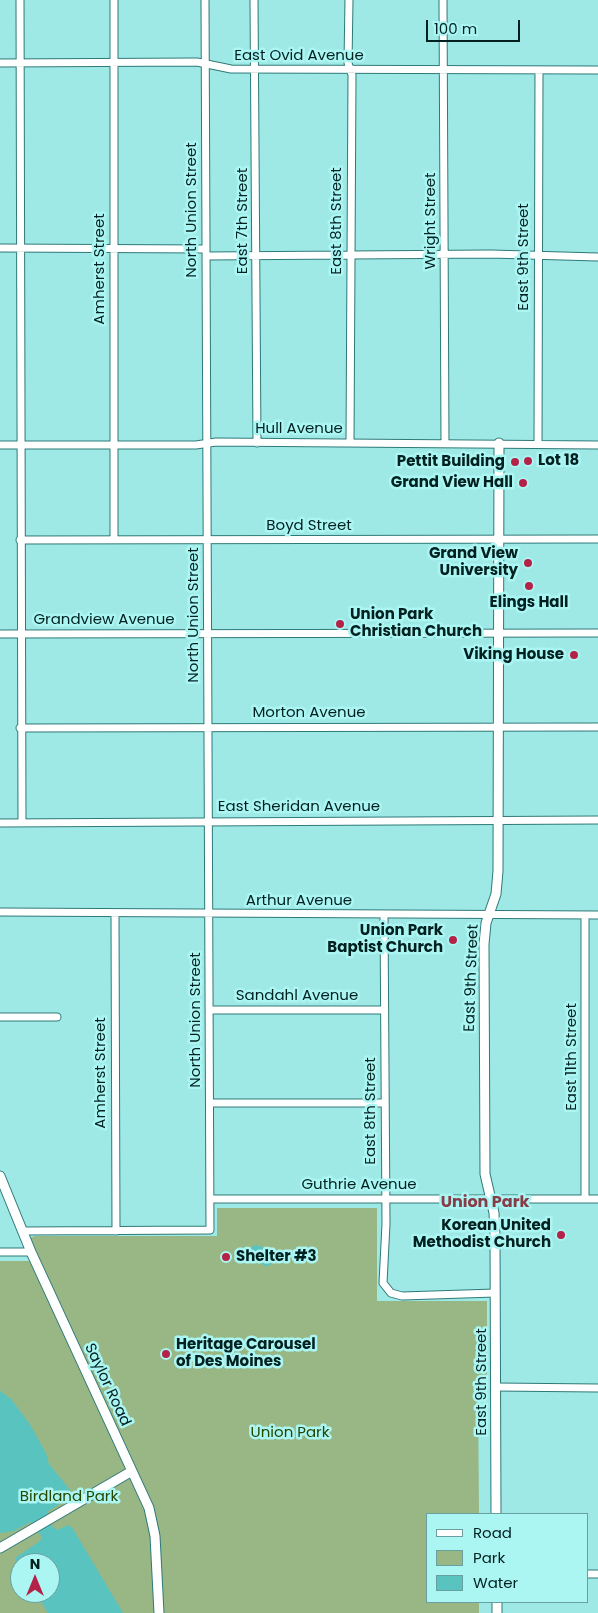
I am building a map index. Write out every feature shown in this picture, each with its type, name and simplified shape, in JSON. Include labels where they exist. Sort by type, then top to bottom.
[{"type":"street","points":[[20,0],[19,445],[22,823]]},
{"type":"street","name":"Amherst Street","points":[[114,0],[114,539]]},
{"type":"street","name":"North Union Street","points":[[116,1231],[210,1230],[205,0]]},
{"type":"street","name":"East 7th Street","points":[[254,0],[257,256],[256,443]]},
{"type":"street","name":"East 8th Street","points":[[349,0],[350,443]]},
{"type":"street","name":"Wright Street","points":[[442,0],[444,70],[445,443]]},
{"type":"street","name":"East Ovid Avenue","points":[[0,63],[197,62],[231,70],[598,70]]},
{"type":"street","name":"East 9th Street","points":[[538,444],[539,70]]},
{"type":"street","points":[[0,248],[114,249],[206,252],[257,256],[445,254],[598,257]]},
{"type":"street","name":"East 9th Street","points":[[496,1513],[494,1219],[486,1187],[484,1153],[484,950],[488,914],[498,883],[499,443]]},
{"type":"street","name":"Hull Avenue","points":[[0,444],[499,443],[598,445]]},
{"type":"street","name":"Boyd Street","points":[[20,540],[598,539]]},
{"type":"street","name":"Grandview Avenue","points":[[0,634],[598,633]]},
{"type":"street","name":"Morton Avenue","points":[[20,728],[208,726],[598,727]]},
{"type":"street","name":"East Sheridan Avenue","points":[[0,823],[598,820]]},
{"type":"street","name":"Arthur Avenue","points":[[0,912],[598,915]]},
{"type":"street","name":"Amherst Street","points":[[115,914],[116,1231]]},
{"type":"street","name":"East 8th Street","points":[[384,915],[385,1199],[383,1283],[391,1293],[402,1296],[495,1292]]},
{"type":"street","name":"East 11th Street","points":[[586,915],[586,1199]]},
{"type":"street","name":"Sandahl Avenue","points":[[209,1010],[384,1010]]},
{"type":"street","points":[[0,1017],[57,1017]]},
{"type":"street","points":[[210,1103],[385,1102]]},
{"type":"street","name":"Saylor Road","points":[[0,1176],[31,1252],[132,1470],[152,1522],[159,1613]]},
{"type":"street","name":"Guthrie Avenue","points":[[210,1199],[598,1199]]},
{"type":"street","points":[[22,1231],[116,1231]]},
{"type":"street","points":[[0,1252],[31,1252]]},
{"type":"street","points":[[495,1387],[598,1388]]},
{"type":"street","points":[[0,1548],[34,1530],[132,1470]]},
{"type":"green space","name":"Union Park","points":[[217,1208],[377,1208],[377,1301],[487,1301],[487,1388],[478,1389],[479,1513],[426,1513],[426,1603],[479,1603],[479,1613],[0,1613],[0,1261],[29,1261],[34,1259],[30,1238],[35,1236],[217,1236]]},
{"type":"water","points":[[254,1245],[261,1246],[272,1258],[270,1266],[264,1266],[259,1260],[251,1256],[251,1249]]},
{"type":"water","points":[[0,1391],[11,1399],[29,1423],[46,1453],[49,1464],[70,1490],[58,1505],[47,1512],[52,1526],[57,1530],[69,1525],[73,1529],[123,1613],[48,1613],[42,1603],[60,1603],[60,1553],[22,1553],[40,1541],[42,1537],[30,1522],[14,1531],[0,1533]]},
{"type":"place","name":"Lot 18","points":[[528,461]]},
{"type":"place","name":"Pettit Building","points":[[515,462]]},
{"type":"place","name":"Grand View Hall","points":[[523,483]]},
{"type":"place","name":"Grand View University","points":[[528,563]]},
{"type":"place","name":"Elings Hall","points":[[529,586]]},
{"type":"place","name":"Union Park Christian Church","points":[[340,624]]},
{"type":"place","name":"Viking House","points":[[574,655]]},
{"type":"place","name":"Union Park Baptist Church","points":[[453,940]]},
{"type":"place","name":"Korean United Methodist Church","points":[[561,1235]]},
{"type":"place","name":"Shelter #3","points":[[226,1257]]},
{"type":"place","name":"Heritage Carousel of Des Moines","points":[[166,1354]]},
{"type":"district","name":"Union Park","points":[[485,1203]]},
{"type":"park label","name":"Birdland Park","points":[[69,1497]]}]
